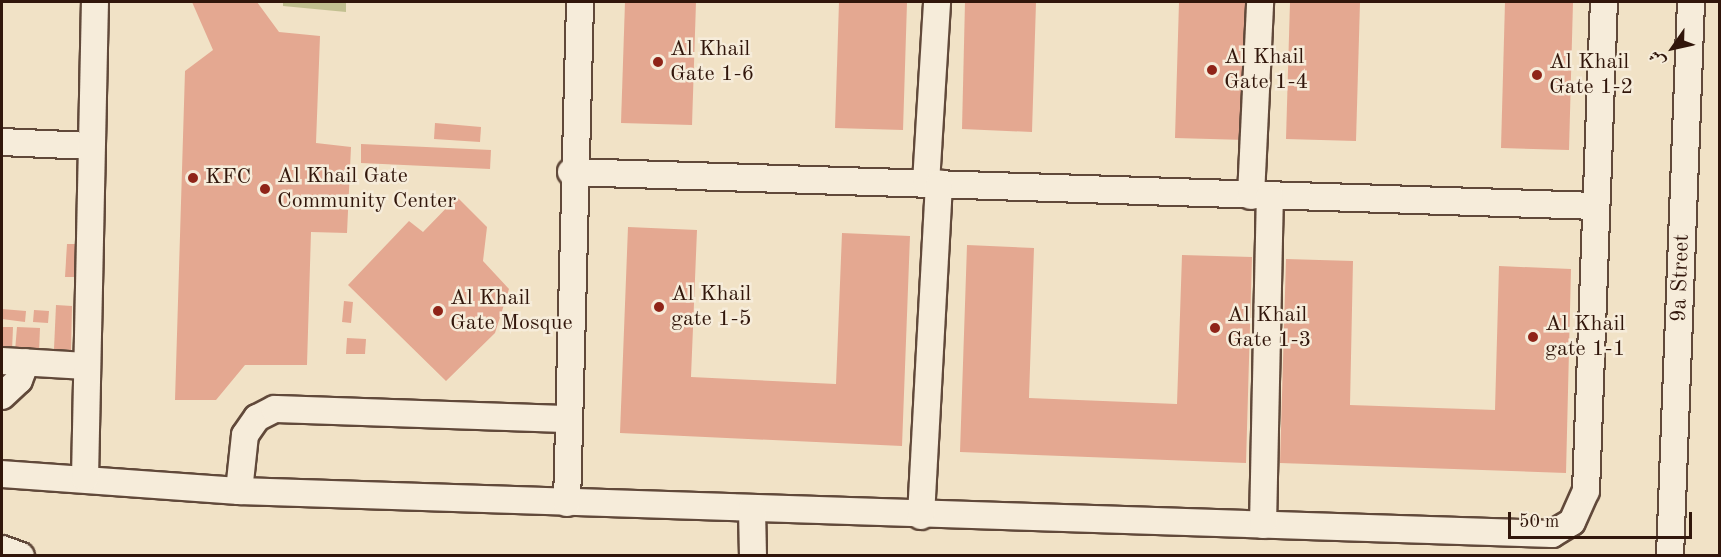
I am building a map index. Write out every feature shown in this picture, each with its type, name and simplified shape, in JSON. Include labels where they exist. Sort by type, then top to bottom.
[{"type":"street","points":[[85,478],[90,146],[95,2]]},
{"type":"street","points":[[567,503],[566,419],[572,172],[580,2]]},
{"type":"street","points":[[921,516],[937,2]]},
{"type":"street","points":[[1260,2],[1263,525]]},
{"type":"street","points":[[2,474],[85,478],[239,491],[921,516],[1540,535],[1572,522],[1586,491],[1604,2]]},
{"type":"street","name":"9a Street","points":[[1670,555],[1691,2]]},
{"type":"street","points":[[2,142],[90,146]]},
{"type":"street","points":[[572,172],[1596,206]]},
{"type":"street","points":[[2,396],[19,380],[14,362],[86,366]]},
{"type":"street","points":[[239,491],[245,435],[257,418],[276,409],[566,419]]},
{"type":"street","points":[[752,509],[753,555]]},
{"type":"street","points":[[2,549],[21,555]]},
{"type":"shaded area","points":[[283,2],[346,2],[346,12],[283,6]]},
{"type":"building","name":"Al Khail Gate Community Center","points":[[192,2],[257,2],[279,32],[320,36],[316,143],[351,147],[347,233],[311,232],[307,365],[245,365],[216,400],[175,400],[185,71],[213,50]]},
{"type":"building","name":"Al Khail Gate 1-6","points":[[625,2],[696,2],[692,125],[621,123]]},
{"type":"building","points":[[839,2],[907,2],[903,130],[835,128]]},
{"type":"building","points":[[965,2],[1036,2],[1032,132],[962,129]]},
{"type":"building","name":"Al Khail Gate 1-4","points":[[1179,2],[1249,2],[1246,140],[1175,138]]},
{"type":"building","points":[[1290,2],[1360,2],[1356,141],[1286,139]]},
{"type":"building","name":"Al Khail Gate 1-2","points":[[1505,2],[1573,2],[1569,150],[1501,148]]},
{"type":"building","points":[[435,123],[481,127],[480,142],[434,139]]},
{"type":"building","points":[[361,144],[491,150],[490,169],[361,163]]},
{"type":"building","name":"Al Khail Gate Mosque","points":[[457,197],[487,227],[483,261],[509,289],[495,333],[446,381],[348,285],[409,221],[423,232]]},
{"type":"building","name":"Al Khail gate 1-5","points":[[628,227],[697,230],[691,377],[836,384],[842,233],[910,236],[902,446],[620,433]]},
{"type":"building","points":[[67,244],[77,244],[76,277],[65,277]]},
{"type":"building","name":"Al Khail Gate 1-3","points":[[967,245],[1034,248],[1029,398],[1177,404],[1182,255],[1252,257],[1246,463],[960,452]]},
{"type":"building","name":"Al Khail gate 1-1","points":[[1286,259],[1353,261],[1350,405],[1495,410],[1499,266],[1571,269],[1566,473],[1280,463]]},
{"type":"building","points":[[344,301],[353,302],[351,323],[342,322]]},
{"type":"building","points":[[56,305],[72,306],[71,350],[54,349]]},
{"type":"building","points":[[2,309],[26,311],[25,322],[2,319]]},
{"type":"building","points":[[34,310],[49,311],[48,323],[33,322]]},
{"type":"building","points":[[2,327],[13,327],[12,351],[2,351]]},
{"type":"building","points":[[17,327],[40,328],[39,352],[15,351]]},
{"type":"building","points":[[347,338],[366,339],[365,354],[346,354]]},
{"type":"place","name":"Al Khail Gate 1-6","points":[[658,62]]},
{"type":"place","name":"Al Khail Gate 1-4","points":[[1212,70]]},
{"type":"place","name":"Al Khail Gate 1-2","points":[[1537,75]]},
{"type":"place","name":"KFC","points":[[193,178]]},
{"type":"place","name":"Al Khail Gate Community Center","points":[[265,189]]},
{"type":"place","name":"Al Khail gate 1-5","points":[[659,307]]},
{"type":"place","name":"Al Khail Gate Mosque","points":[[438,311]]},
{"type":"place","name":"Al Khail Gate 1-3","points":[[1215,328]]},
{"type":"place","name":"Al Khail gate 1-1","points":[[1533,337]]}]
